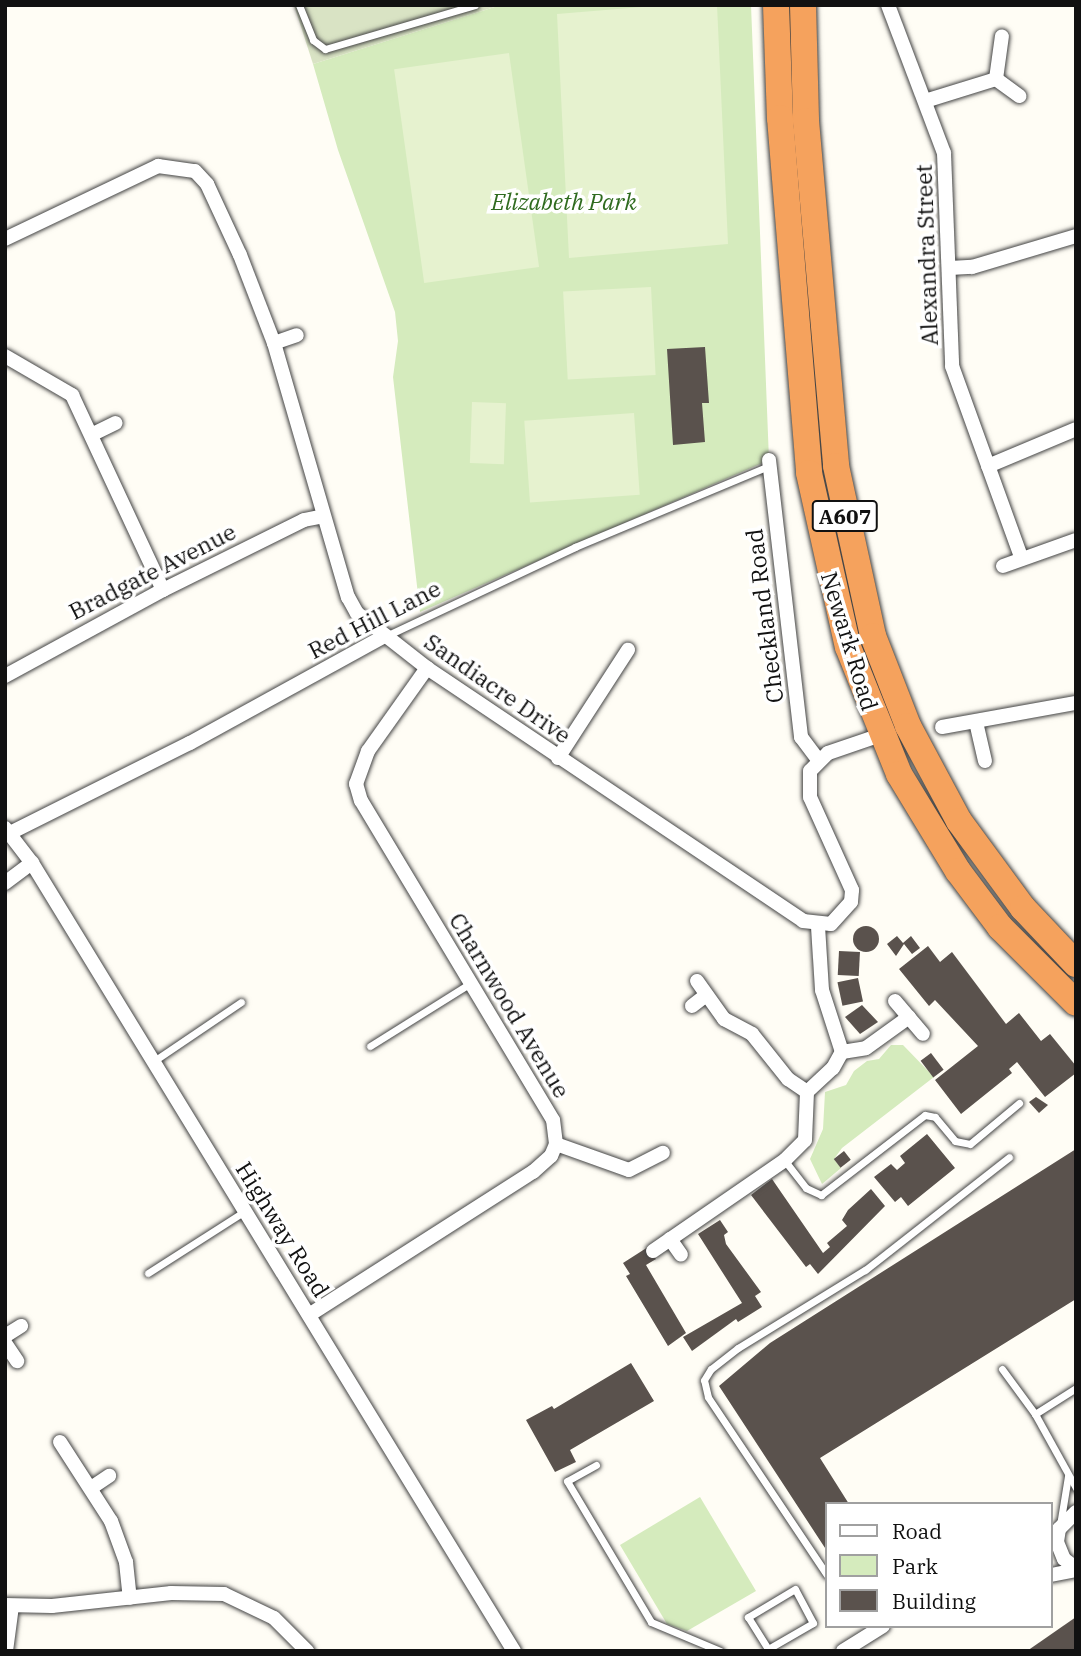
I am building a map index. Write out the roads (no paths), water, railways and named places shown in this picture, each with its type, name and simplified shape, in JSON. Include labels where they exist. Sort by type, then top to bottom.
[{"type":"highway","name":"Newark Road","points":[[776,5],[780,118],[809,473],[848,647],[881,735],[899,774],[958,871],[1000,927],[1076,1003]]},
{"type":"highway","name":"Newark Road","points":[[803,5],[806,121],[836,466],[873,636],[908,726],[959,821],[1023,908],[1076,964]]},
{"type":"street","name":"Alexandra Street","points":[[888,5],[925,102],[948,174],[952,366],[1022,559]]},
{"type":"street","points":[[996,79],[1002,36]]},
{"type":"street","points":[[925,102],[996,79]]},
{"type":"street","points":[[996,79],[1019,96]]},
{"type":"street","name":"Sandiacre Drive","points":[[5,239],[158,166],[195,171],[207,184],[240,255],[274,343],[348,597],[369,626],[558,758],[803,921],[818,926]]},
{"type":"street","points":[[950,268],[972,267],[1076,236]]},
{"type":"street","points":[[274,343],[297,335]]},
{"type":"street","points":[[5,356],[72,395],[93,434],[163,590]]},
{"type":"street","points":[[93,434],[116,423]]},
{"type":"street","points":[[988,466],[1076,429]]},
{"type":"street","name":"Checkland Road","points":[[769,463],[801,737],[819,761]]},
{"type":"street","name":"Bradgate Avenue","points":[[5,676],[163,590],[304,520],[324,516]]},
{"type":"street","points":[[1003,566],[1076,540]]},
{"type":"street","name":"Red Hill Lane","points":[[7,832],[190,743],[385,636]]},
{"type":"street","points":[[558,758],[628,650]]},
{"type":"street","name":"Charnwood Avenue","points":[[427,668],[368,751],[356,784],[361,801],[553,1120],[556,1144]]},
{"type":"street","points":[[942,727],[1076,703]]},
{"type":"street","points":[[976,722],[985,761]]},
{"type":"street","points":[[653,1251],[785,1160],[808,1132],[807,1092],[833,1068],[842,1052],[822,990],[818,926],[831,924],[842,915],[852,890],[810,797],[810,771],[819,761],[881,735]]},
{"type":"street","name":"Highway Road","points":[[7,832],[32,863],[514,1651]]},
{"type":"street","points":[[5,883],[32,863]]},
{"type":"street","points":[[697,981],[724,1019],[752,1034],[788,1079],[807,1092]]},
{"type":"street","points":[[692,1006],[706,995]]},
{"type":"street","points":[[895,1001],[923,1034]]},
{"type":"street","points":[[842,1052],[866,1048],[909,1017]]},
{"type":"street","points":[[309,1315],[533,1172],[551,1156],[556,1144],[629,1170],[663,1153]]},
{"type":"street","points":[[670,1239],[681,1255]]},
{"type":"street","points":[[5,1336],[21,1326]]},
{"type":"street","points":[[5,1343],[17,1360]]},
{"type":"street","points":[[60,1442],[91,1488],[118,1538],[130,1598]]},
{"type":"street","points":[[91,1488],[109,1476]]},
{"type":"street","points":[[1076,1512],[1056,1539],[1064,1559],[1076,1569]]},
{"type":"street","points":[[1053,1575],[1076,1569]]},
{"type":"street","points":[[6,1651],[9,1605],[94,1604],[130,1598],[224,1594],[274,1618],[307,1651]]},
{"type":"street","points":[[843,1651],[875,1628]]},
{"type":"lane","points":[[299,5],[313,40],[325,49],[475,5]]},
{"type":"lane","name":"Red Hill Lane","points":[[385,636],[575,547],[769,463]]},
{"type":"lane","points":[[370,1046],[472,982]]},
{"type":"lane","points":[[154,1061],[241,1002]]},
{"type":"lane","points":[[785,1160],[806,1188],[821,1195],[925,1115],[935,1117],[955,1141],[970,1144],[1019,1103]]},
{"type":"lane","points":[[825,1572],[708,1396],[704,1380],[738,1348],[865,1270],[1009,1157]]},
{"type":"lane","points":[[148,1273],[246,1211]]},
{"type":"lane","points":[[1002,1369],[1035,1415],[1076,1488]]},
{"type":"lane","points":[[1035,1415],[1076,1388]]},
{"type":"lane","points":[[596,1465],[567,1481],[651,1622],[720,1651]]},
{"type":"lane","points":[[1056,1539],[1068,1476]]},
{"type":"lane","points":[[795,1589],[814,1623],[769,1650],[748,1617],[795,1589]]},
{"type":"park label","name":"Elizabeth Park","points":[[564,201]]}]
